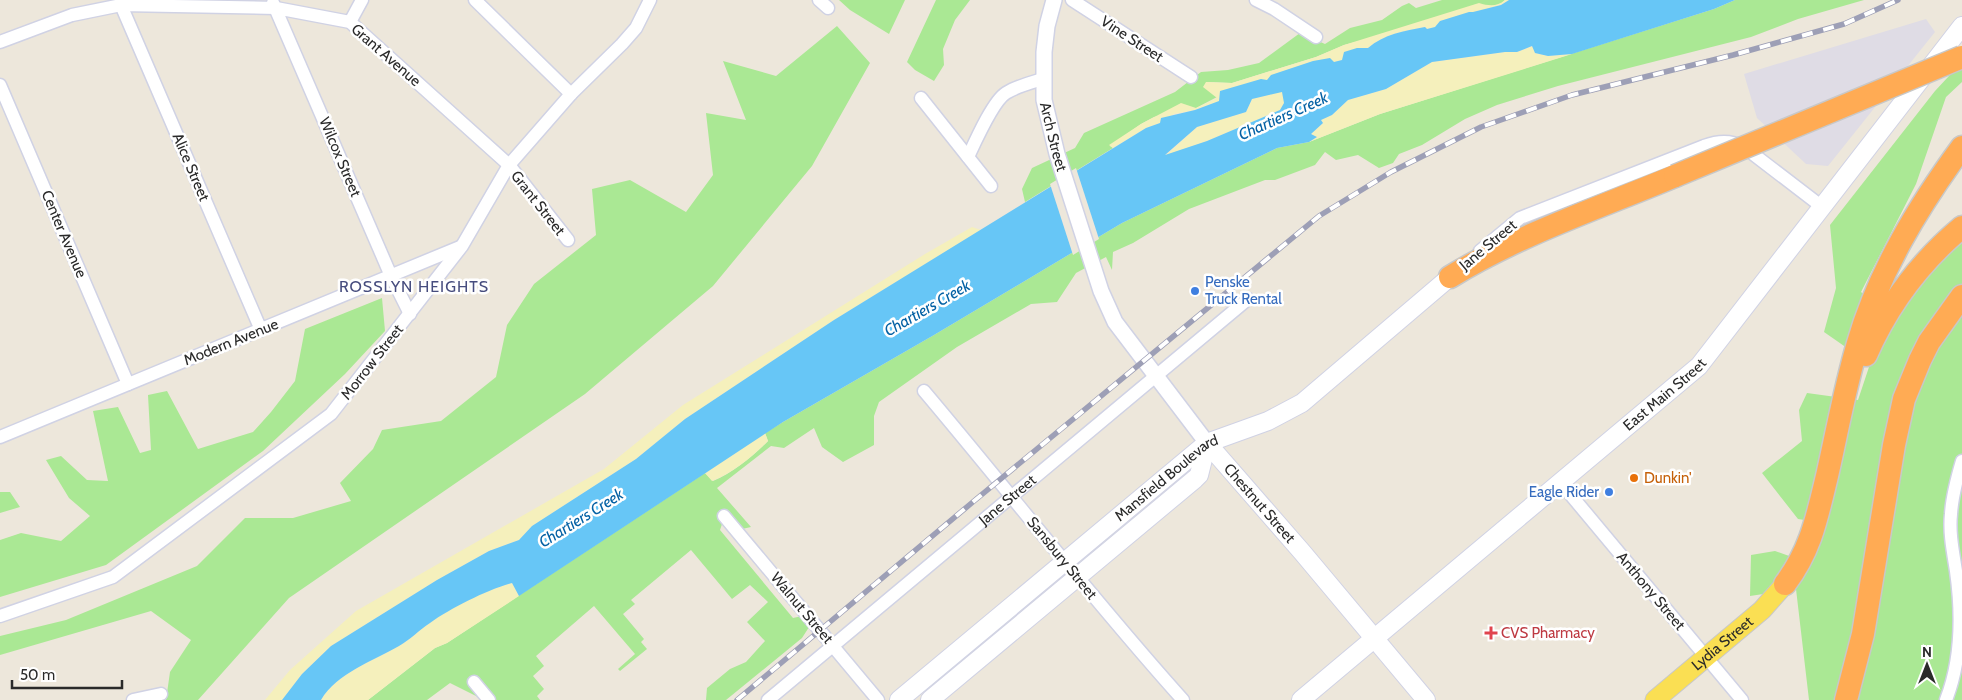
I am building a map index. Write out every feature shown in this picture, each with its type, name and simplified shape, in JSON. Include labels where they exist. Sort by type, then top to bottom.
[{"type":"highway","points":[[1450,278],[1471,264],[1511,244],[1962,57]]},
{"type":"highway","points":[[1785,584],[1795,571],[1810,540],[1858,343],[1878,287],[1906,232],[1939,178],[1962,147]]},
{"type":"highway","points":[[1843,408],[1870,347],[1895,301],[1923,265],[1962,227]]},
{"type":"highway","points":[[1846,700],[1863,634],[1894,445],[1904,399],[1929,342],[1962,296]]},
{"type":"main road","name":"East Main Street","points":[[1301,700],[1699,366],[1962,26]]},
{"type":"main road","name":"Jane Street","points":[[1207,444],[1268,420],[1302,403],[1450,278]]},
{"type":"main road","name":"Mansfield Boulevard","points":[[899,700],[1063,561],[1207,444]]},
{"type":"main road","name":"Mansfield Boulevard","points":[[930,700],[1199,475],[1207,444]]},
{"type":"main road","name":"Chestnut Street","points":[[1207,444],[1426,700]]},
{"type":"main road","name":"Lydia Street","points":[[1654,700],[1762,610],[1785,584]]},
{"type":"street","points":[[350,22],[362,0]]},
{"type":"street","points":[[475,0],[571,94]]},
{"type":"street","name":"Morrow Street","points":[[0,616],[113,577],[331,414],[462,246],[509,165],[571,94],[627,39],[636,28],[650,0]]},
{"type":"street","name":"Arch Street","points":[[1054,0],[1048,26],[1043,79],[1044,100],[1057,154],[1094,270]]},
{"type":"street","name":"Vine Street","points":[[1072,0],[1191,77]]},
{"type":"street","points":[[1256,0],[1274,9],[1316,37]]},
{"type":"street","name":"Grant Avenue","points":[[0,42],[72,15],[121,5],[274,4],[350,22],[509,165]]},
{"type":"street","name":"Wilcox Street","points":[[274,4],[391,276],[410,314]]},
{"type":"street","name":"Alice Street","points":[[121,5],[261,330]]},
{"type":"street","points":[[968,157],[996,103],[1004,94],[1017,87],[1043,79]]},
{"type":"street","name":"Center Avenue","points":[[0,85],[128,384]]},
{"type":"street","points":[[921,98],[991,186]]},
{"type":"street","name":"Jane Street","points":[[1450,278],[1520,218],[1704,146],[1719,142],[1729,142],[1744,146],[1822,206]]},
{"type":"street","name":"Grant Street","points":[[509,165],[568,240]]},
{"type":"street","name":"Modern Avenue","points":[[0,437],[462,246]]},
{"type":"street","name":"Chestnut Street","points":[[1094,270],[1115,322],[1207,444]]},
{"type":"street","name":"Jane Street","points":[[768,700],[1248,299]]},
{"type":"street","name":"Sansbury Street","points":[[924,391],[1063,561],[1183,700]]},
{"type":"street","points":[[1946,700],[1958,661],[1960,634],[1950,514],[1962,461]]},
{"type":"street","name":"Anthony Street","points":[[1560,482],[1742,700]]},
{"type":"street","name":"Walnut Street","points":[[724,516],[834,645],[878,700]]},
{"type":"street","points":[[474,682],[489,700]]},
{"type":"street","points":[[133,700],[161,694]]},
{"type":"shaded area","points":[[1926,19],[1935,32],[1828,166],[1806,164],[1757,118],[1744,74]]},
{"type":"green space","points":[[839,0],[905,0],[889,34],[850,10]]},
{"type":"green space","points":[[936,0],[970,0],[955,20],[943,49],[944,65],[934,81],[915,70],[907,62]]},
{"type":"green space","points":[[1442,0],[1505,0],[1501,4],[1344,45],[1316,57],[1232,83],[1206,82],[1217,97],[1196,108],[1154,117],[1141,124],[1110,146],[1113,148],[1025,202],[1022,189],[1032,168],[1075,148],[1084,133],[1175,92],[1201,72],[1228,70],[1259,63],[1300,33],[1325,44],[1350,28],[1382,20],[1409,3],[1416,8]]},
{"type":"green space","points":[[1735,0],[1864,0],[1798,19],[1751,37],[1558,86],[1497,105],[1465,119],[1422,145],[1399,154],[1393,163],[1379,168],[1358,155],[1336,160],[1325,152],[1315,165],[1275,180],[1265,180],[1189,209],[1133,243],[1113,252],[1112,270],[1106,257],[1076,273],[1057,302],[1031,304],[957,347],[879,402],[874,416],[874,445],[843,462],[822,447],[814,428],[784,448],[771,446],[717,488],[751,527],[742,529],[726,512],[720,530],[793,618],[802,616],[811,624],[802,638],[726,700],[706,700],[707,688],[730,669],[746,662],[765,641],[747,622],[768,602],[750,585],[732,599],[691,550],[631,600],[635,604],[623,614],[644,639],[641,642],[647,649],[620,671],[618,669],[635,654],[594,606],[536,656],[544,666],[533,676],[544,689],[537,696],[540,700],[484,700],[450,683],[427,700],[368,700],[435,648],[447,643],[705,473],[713,481],[735,469],[768,441],[765,433],[1122,223],[1277,148],[1309,142],[1380,114],[1714,9]]},
{"type":"green space","points":[[837,26],[870,63],[812,166],[713,286],[585,394],[289,598],[198,700],[166,700],[170,672],[191,640],[151,611],[0,655],[0,636],[66,620],[197,566],[245,518],[293,518],[351,501],[340,483],[373,449],[382,430],[441,421],[496,377],[507,325],[534,284],[596,235],[592,189],[630,180],[686,212],[713,175],[706,113],[746,120],[723,61],[776,76]]},
{"type":"green space","points":[[1962,62],[1962,82],[1946,97],[1916,184],[1861,292],[1883,310],[1962,243],[1962,700],[1809,700],[1796,589],[1750,596],[1751,555],[1775,551],[1792,557],[1824,523],[1798,519],[1762,473],[1802,441],[1799,410],[1807,393],[1858,400],[1870,364],[1824,332],[1836,288],[1830,225],[1935,91]]},
{"type":"green space","points":[[382,298],[385,331],[345,374],[263,451],[106,565],[0,597],[0,540],[21,533],[61,541],[90,516],[69,498],[46,460],[61,456],[87,480],[108,481],[93,411],[118,407],[140,453],[151,450],[148,395],[167,391],[198,449],[253,432],[295,381],[305,329]]},
{"type":"green space","points":[[0,492],[10,492],[20,507],[0,513]]},
{"type":"sand","points":[[1509,0],[1501,5],[1440,21],[1435,27],[1427,29],[1425,27],[1395,34],[1381,39],[1368,48],[1357,48],[1342,60],[1267,80],[1220,101],[1195,110],[1174,114],[1113,148],[1109,145],[1141,124],[1181,103],[1196,108],[1217,98],[1203,87],[1206,82],[1232,83],[1316,57],[1344,45],[1479,3],[1493,5]]},
{"type":"sand","points":[[1533,46],[1535,53],[1548,56],[1572,54],[1380,114],[1309,142],[1316,137],[1311,134],[1323,123],[1321,120],[1332,115],[1348,100],[1386,89],[1432,62],[1517,52]]},
{"type":"sand","points":[[1282,91],[1285,103],[1280,110],[1207,141],[1165,156],[1197,127],[1246,112],[1252,99]]},
{"type":"sand","points":[[972,227],[981,230],[834,320],[685,419],[636,459],[532,526],[519,540],[489,551],[437,580],[331,646],[302,674],[282,700],[265,700],[290,670],[356,611],[604,469],[683,405],[925,254]]},
{"type":"sand","points":[[765,433],[768,441],[735,469],[712,481],[705,473]]},
{"type":"sand","points":[[512,583],[519,596],[447,643],[435,648],[368,700],[321,700],[336,682],[356,668],[403,644],[448,611]]},
{"type":"water","name":"Chartiers Creek","points":[[1509,0],[1735,0],[1714,9],[1572,54],[1548,56],[1535,53],[1532,46],[1517,52],[1432,62],[1386,89],[1348,100],[1332,115],[1321,120],[1323,123],[1311,134],[1317,137],[1309,142],[1277,148],[1122,223],[783,422],[519,596],[512,583],[481,595],[448,611],[403,644],[356,668],[336,682],[321,700],[282,700],[302,674],[331,646],[437,580],[489,551],[519,540],[532,526],[636,459],[685,419],[834,320],[1146,128],[1160,123],[1161,118],[1195,110],[1219,101],[1220,91],[1261,79],[1267,80],[1271,75],[1313,61],[1330,58],[1334,62],[1342,60],[1344,52],[1357,48],[1368,48],[1381,39],[1395,34],[1425,27],[1427,29],[1435,27],[1440,21],[1501,5]],"holes":[[[1282,92],[1284,103],[1280,110],[1207,141],[1165,155],[1197,127],[1246,112],[1252,99]]]},
{"type":"pier","points":[[1076,168],[1099,239],[1073,255],[1050,184]]},
{"type":"railway","points":[[737,700],[1319,216],[1391,172],[1481,127],[1572,95],[1733,55],[1844,24],[1898,0]]},
{"type":"place","name":"Penske Truck Rental","points":[[1195,291]]},
{"type":"place","name":"Dunkin'","points":[[1634,478]]},
{"type":"place","name":"Eagle Rider","points":[[1609,492]]},
{"type":"place","name":"CVS Pharmacy","points":[[1491,633]]},
{"type":"district","name":"ROSSLYN HEIGHTS","points":[[414,286]]}]
